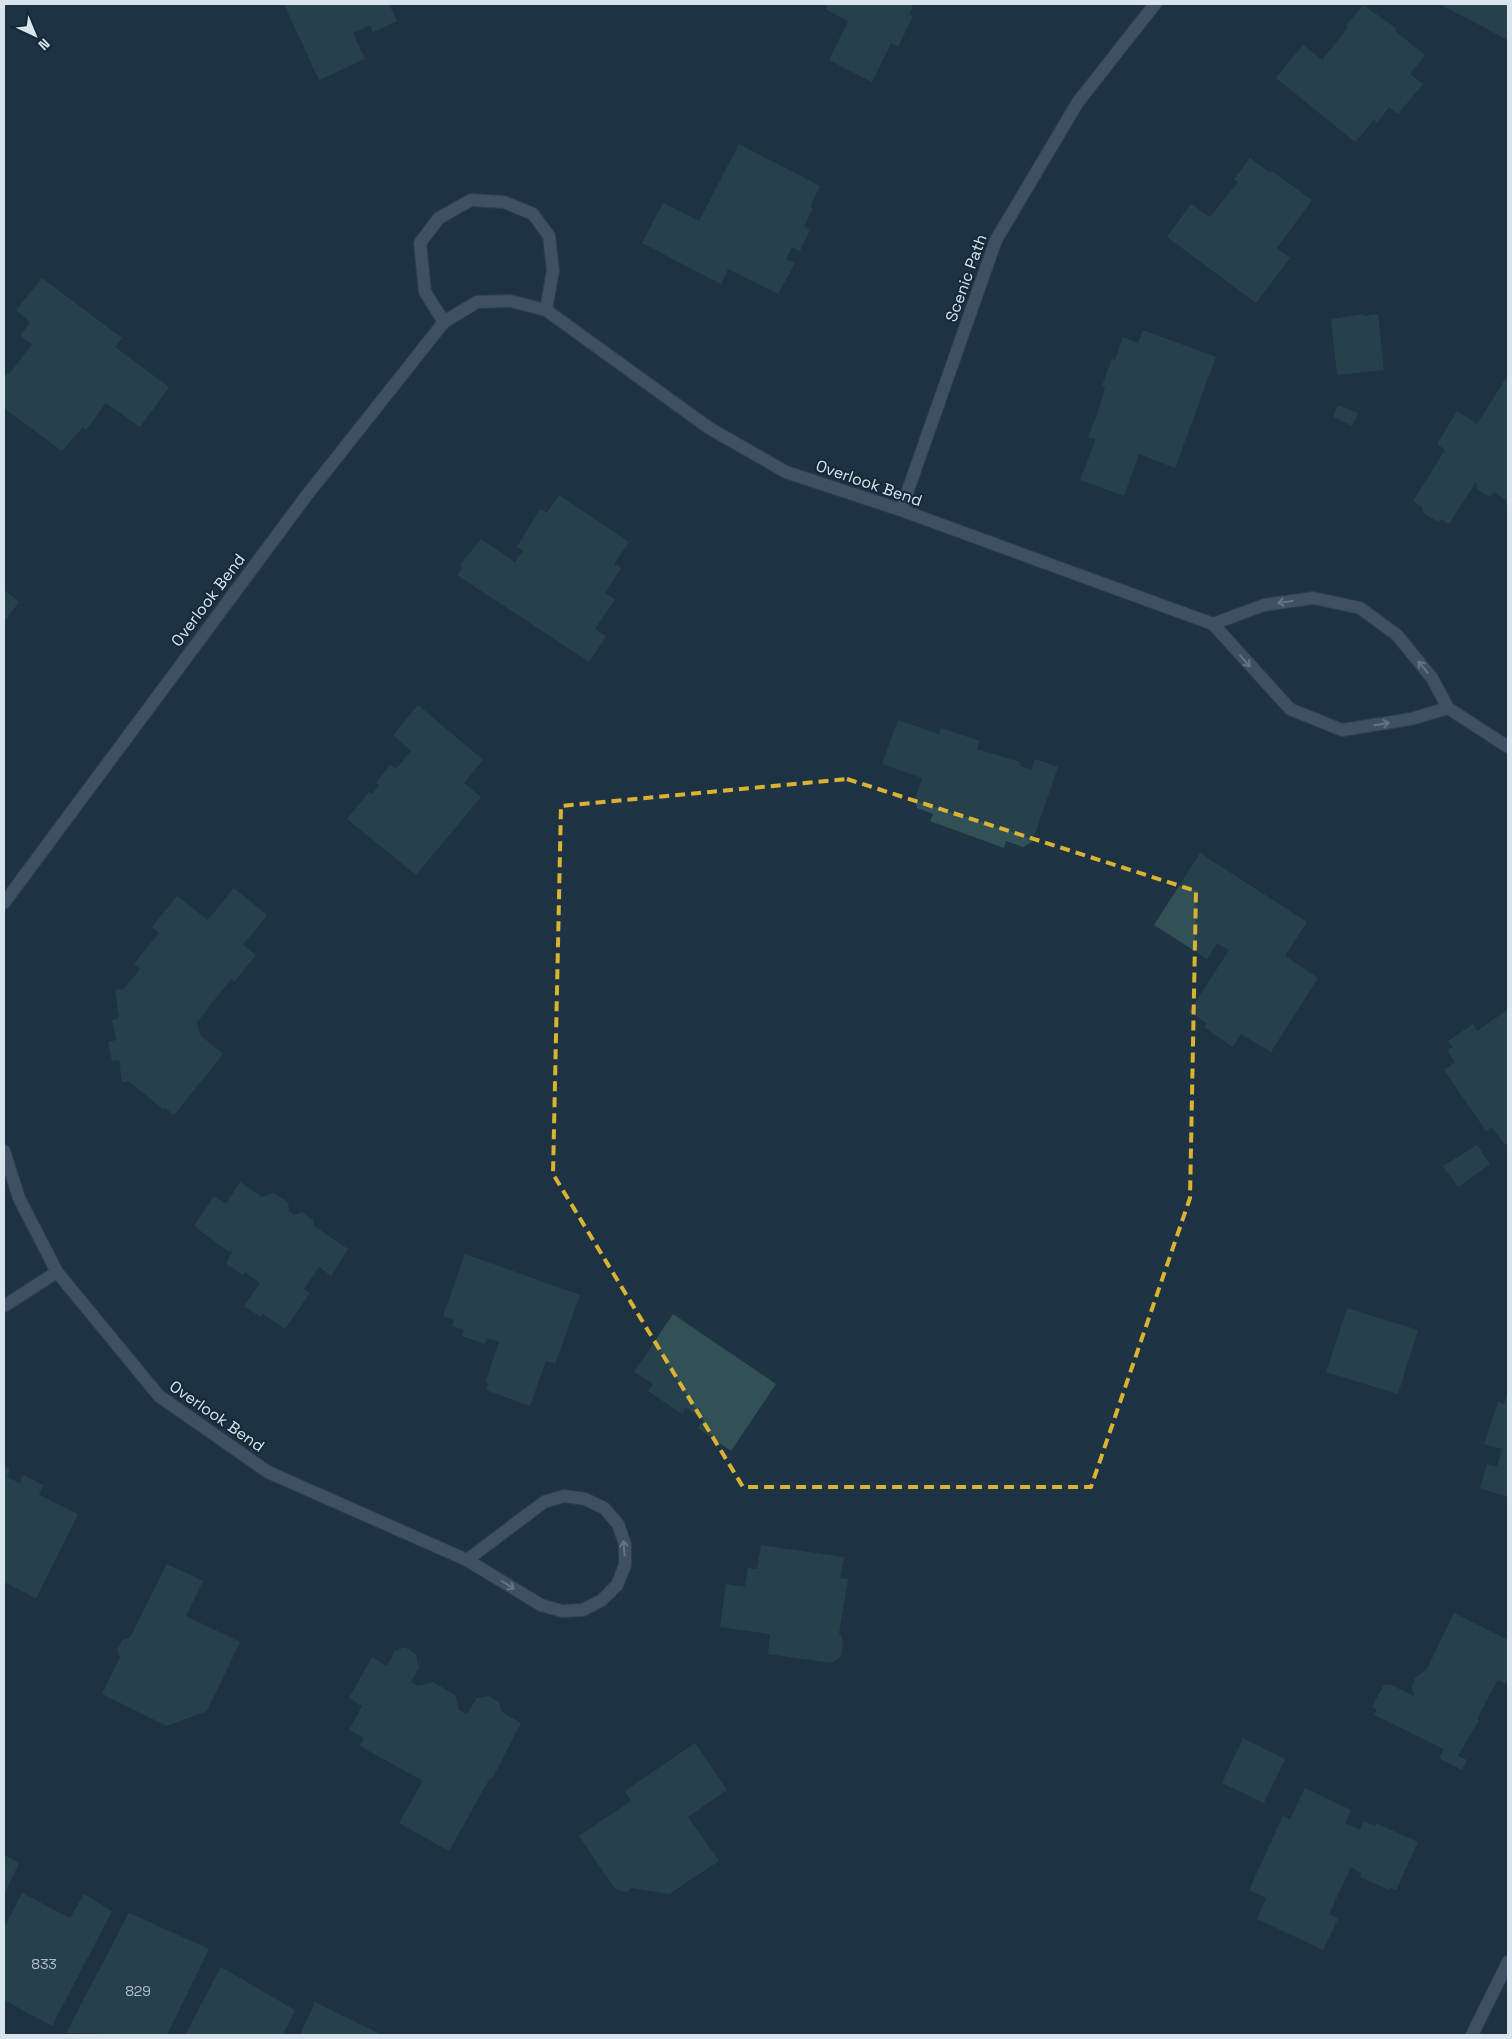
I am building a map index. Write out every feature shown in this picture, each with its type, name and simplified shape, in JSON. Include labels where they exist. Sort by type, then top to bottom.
[{"type":"street","name":"Scenic Path","points":[[901,510],[996,240],[1078,102],[1154,4]]},
{"type":"street","points":[[444,322],[425,292],[420,244],[439,218],[471,200],[504,202],[533,214],[549,236],[553,270],[546,310]]},
{"type":"street","name":"Overlook Bend","points":[[4,903],[307,495],[444,322],[477,302],[510,301],[546,310],[709,428],[786,472],[901,510],[1213,624],[1290,710],[1342,730],[1411,719],[1448,708]]},
{"type":"street","points":[[1213,624],[1264,605],[1313,598],[1360,608],[1397,635],[1432,678],[1448,708],[1508,747]]},
{"type":"street","name":"Overlook Bend","points":[[4,1151],[18,1198],[58,1272],[159,1396],[268,1472],[467,1560],[542,1605],[562,1611],[583,1610],[602,1600],[617,1585],[625,1566],[625,1544],[618,1524],[604,1508],[585,1499],[564,1496],[544,1502],[467,1560]]},
{"type":"street","points":[[4,1306],[58,1272]]},
{"type":"street","points":[[1472,2035],[1508,1962]]},
{"type":"highlighted area","points":[[847,779],[1196,891],[1190,1198],[1091,1487],[743,1487],[553,1174],[561,806]]},
{"type":"building","points":[[284,4],[389,4],[397,21],[373,32],[370,25],[353,33],[365,59],[319,80]]},
{"type":"building","points":[[826,4],[910,4],[913,6],[909,14],[913,16],[898,47],[891,43],[872,82],[829,60],[848,21],[827,10]]},
{"type":"building","points":[[1439,4],[1508,4],[1508,40]]},
{"type":"building","points":[[1363,5],[1397,29],[1395,31],[1425,55],[1410,74],[1423,84],[1398,114],[1389,107],[1377,123],[1374,120],[1355,142],[1276,78],[1303,45],[1322,60],[1348,28],[1346,26]]},
{"type":"building","points":[[739,144],[820,186],[810,207],[813,208],[804,226],[810,230],[800,251],[792,247],[786,259],[795,263],[778,294],[728,269],[721,284],[642,243],[663,203],[699,221]]},
{"type":"building","points":[[1250,158],[1270,173],[1272,171],[1312,200],[1277,248],[1290,258],[1256,303],[1167,237],[1191,204],[1210,217],[1238,182],[1234,179]]},
{"type":"building","points":[[42,278],[122,338],[115,347],[169,387],[140,427],[106,403],[86,430],[83,427],[62,451],[4,408],[4,375],[10,373],[32,344],[20,336],[30,322],[16,310]]},
{"type":"building","points":[[1363,314],[1364,316],[1378,314],[1384,370],[1337,375],[1331,319]]},
{"type":"building","points":[[1143,330],[1216,357],[1175,468],[1139,454],[1124,496],[1080,480],[1096,439],[1088,437],[1100,406],[1105,387],[1102,386],[1112,359],[1115,360],[1123,337],[1138,343]]},
{"type":"building","points":[[1508,375],[1508,505],[1505,503],[1507,501],[1494,492],[1490,497],[1478,490],[1476,482],[1449,524],[1441,519],[1438,522],[1422,512],[1423,508],[1413,501],[1445,450],[1437,444],[1457,411],[1477,424]]},
{"type":"building","points":[[1338,405],[1358,413],[1352,426],[1333,417]]},
{"type":"building","points":[[559,495],[629,542],[614,564],[621,568],[605,593],[615,599],[595,629],[606,636],[589,662],[457,575],[463,567],[460,565],[481,539],[515,562],[523,551],[517,547],[540,509],[547,513]]},
{"type":"building","points":[[4,590],[19,602],[4,622]]},
{"type":"building","points":[[418,705],[483,760],[464,783],[481,797],[416,875],[347,819],[369,792],[372,794],[379,785],[376,783],[390,765],[396,769],[411,751],[393,735]]},
{"type":"building","points":[[898,720],[939,734],[941,728],[980,741],[977,749],[1020,762],[1019,765],[1031,770],[1035,759],[1058,767],[1032,842],[1023,847],[1006,841],[1004,848],[930,821],[933,814],[917,808],[915,798],[922,778],[882,764]]},
{"type":"building","points":[[1200,853],[1307,922],[1285,956],[1318,978],[1271,1052],[1241,1034],[1233,1047],[1204,1027],[1207,1023],[1189,1012],[1229,950],[1217,943],[1207,959],[1154,925]]},
{"type":"building","points":[[234,888],[267,915],[243,945],[256,955],[234,982],[231,979],[197,1022],[200,1035],[223,1054],[174,1115],[165,1108],[164,1110],[128,1081],[122,1082],[119,1060],[112,1061],[108,1042],[116,1040],[112,1020],[119,1018],[115,990],[124,989],[140,969],[134,964],[159,933],[152,927],[177,896],[208,920]]},
{"type":"building","points":[[1507,1010],[1508,1143],[1505,1145],[1492,1127],[1486,1131],[1444,1070],[1455,1062],[1447,1050],[1453,1047],[1448,1041],[1473,1024],[1477,1031]]},
{"type":"building","points":[[1477,1145],[1490,1164],[1458,1187],[1443,1166]]},
{"type":"building","points":[[240,1182],[262,1197],[273,1193],[288,1202],[289,1211],[294,1215],[302,1212],[313,1220],[314,1226],[348,1249],[331,1276],[319,1267],[304,1289],[310,1293],[285,1329],[263,1314],[261,1317],[244,1306],[260,1283],[245,1272],[243,1275],[226,1264],[232,1251],[229,1252],[194,1226],[214,1196],[226,1204]]},
{"type":"building","points":[[465,1254],[580,1295],[555,1364],[546,1361],[530,1406],[486,1390],[489,1383],[485,1382],[499,1342],[487,1338],[485,1344],[462,1336],[464,1330],[452,1326],[454,1320],[443,1316]]},
{"type":"building","points":[[1347,1308],[1418,1330],[1398,1394],[1326,1372]]},
{"type":"building","points":[[673,1314],[776,1384],[731,1451],[697,1428],[704,1420],[686,1408],[682,1414],[648,1391],[653,1384],[634,1372]]},
{"type":"building","points":[[1508,1393],[1508,1497],[1480,1488],[1487,1464],[1497,1467],[1502,1449],[1484,1444],[1498,1402],[1504,1404]]},
{"type":"building","points":[[4,1466],[10,1469],[7,1477],[20,1483],[23,1475],[43,1485],[39,1495],[78,1514],[36,1598],[4,1582]]},
{"type":"building","points":[[761,1545],[844,1557],[840,1578],[848,1579],[839,1633],[843,1641],[841,1657],[831,1663],[768,1654],[770,1634],[720,1627],[726,1584],[745,1587],[748,1568],[757,1569]]},
{"type":"building","points":[[167,1564],[203,1581],[186,1616],[240,1642],[207,1711],[167,1726],[102,1694],[120,1657],[117,1650],[122,1640],[130,1638]]},
{"type":"building","points":[[1454,1613],[1508,1640],[1508,1680],[1506,1684],[1498,1680],[1485,1703],[1477,1719],[1479,1720],[1458,1756],[1467,1760],[1462,1770],[1439,1758],[1444,1749],[1374,1715],[1377,1710],[1372,1707],[1384,1684],[1388,1686],[1389,1684],[1414,1696],[1412,1687],[1415,1678],[1427,1669]]},
{"type":"building","points":[[405,1647],[416,1654],[418,1665],[420,1666],[411,1682],[418,1686],[433,1682],[455,1695],[459,1710],[467,1714],[477,1698],[488,1696],[499,1702],[502,1712],[521,1723],[492,1779],[490,1778],[449,1851],[399,1823],[423,1781],[360,1746],[364,1738],[349,1730],[362,1706],[349,1698],[372,1657],[387,1666],[395,1651]]},
{"type":"building","points":[[1243,1738],[1285,1759],[1264,1803],[1222,1783]]},
{"type":"building","points":[[695,1743],[727,1790],[688,1817],[719,1861],[669,1894],[632,1888],[626,1892],[615,1889],[579,1836],[631,1801],[625,1791]]},
{"type":"building","points":[[1305,1788],[1351,1810],[1345,1823],[1360,1830],[1364,1821],[1375,1826],[1376,1823],[1418,1842],[1396,1890],[1390,1887],[1389,1890],[1360,1877],[1361,1873],[1351,1867],[1329,1914],[1338,1919],[1323,1950],[1257,1919],[1266,1898],[1249,1890],[1283,1816],[1290,1820]]},
{"type":"building","points":[[4,1855],[19,1863],[4,1895]]},
{"type":"building","points":[[22,1893],[70,1918],[84,1894],[112,1911],[52,2026],[4,2000],[4,1928]]},
{"type":"building","points":[[129,1913],[209,1949],[167,2035],[66,2033]]},
{"type":"building","points":[[221,1967],[295,2010],[283,2035],[185,2035]]},
{"type":"building","points":[[315,2002],[382,2035],[300,2035]]}]
